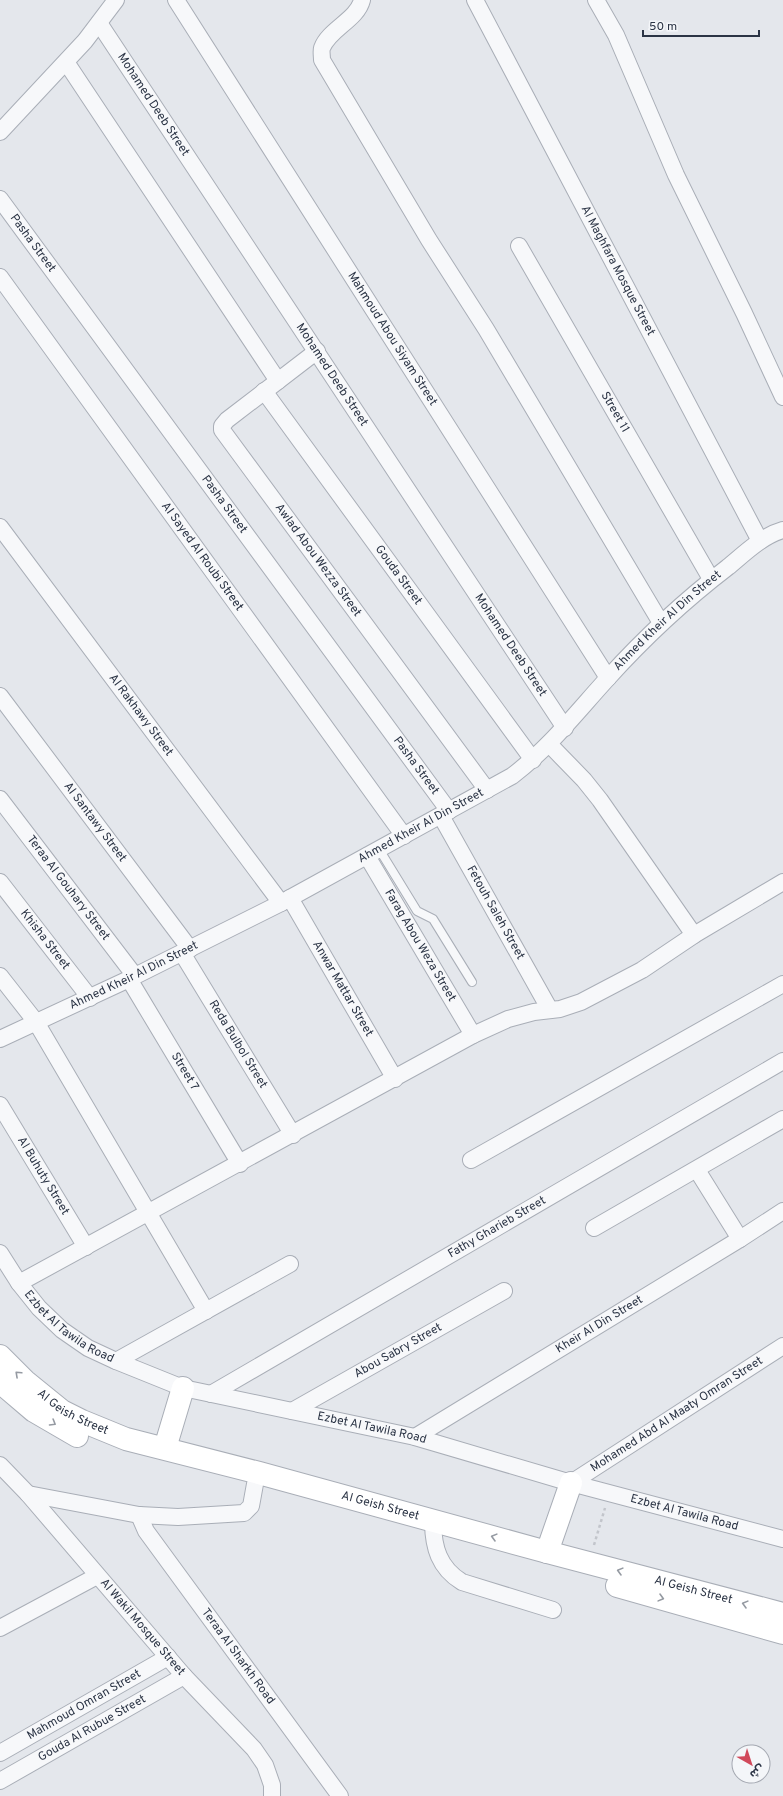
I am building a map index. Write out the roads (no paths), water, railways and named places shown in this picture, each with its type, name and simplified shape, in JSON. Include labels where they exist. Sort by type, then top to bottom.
[{"type":"main road","name":"Al Geish Street","points":[[0,1356],[39,1404],[73,1434],[121,1451],[433,1528],[547,1552],[783,1614]]},
{"type":"main road","name":"Al Geish Street","points":[[0,1382],[39,1404],[62,1411],[126,1439],[259,1472],[433,1528],[783,1633]]},
{"type":"main road","points":[[165,1448],[183,1388]]},
{"type":"main road","points":[[547,1552],[571,1482]]},
{"type":"street","points":[[0,132],[66,62],[99,23],[116,0]]},
{"type":"street","name":"Mahmoud Abou Siyam Street","points":[[176,0],[608,678]]},
{"type":"street","points":[[362,0],[361,5],[353,15],[327,40],[322,48],[322,60],[429,240],[486,329],[662,623]]},
{"type":"street","name":"Al Maghfara Mosque Street","points":[[475,0],[760,541]]},
{"type":"street","points":[[596,0],[616,35],[676,175],[744,313],[783,397]]},
{"type":"street","name":"Mohamed Deeb Street","points":[[99,23],[565,728]]},
{"type":"street","points":[[66,62],[278,381]]},
{"type":"street","name":"Pasha Street","points":[[0,198],[445,813]]},
{"type":"street","name":"Street 11","points":[[519,246],[711,580]]},
{"type":"street","name":"Al Sayed Al Roubi Street","points":[[0,277],[404,836]]},
{"type":"street","name":"Awlad Abou Wezza Street","points":[[316,351],[224,422],[222,426],[224,434],[487,790]]},
{"type":"street","name":"Gouda Street","points":[[264,391],[533,760]]},
{"type":"street","name":"Al Rakhawy Street","points":[[0,527],[285,901]]},
{"type":"street","name":"Ahmed Kheir Al Din Street","points":[[0,1039],[132,978],[285,901],[512,776],[533,760],[565,728],[608,678],[662,623],[711,580],[760,541],[771,533],[783,530]]},
{"type":"street","name":"Al Santawy Street","points":[[0,696],[186,951]]},
{"type":"street","points":[[549,744],[584,780],[596,795],[694,935]]},
{"type":"street","name":"Teraa Al Gouhary Street","points":[[0,799],[132,978]]},
{"type":"street","name":"Fetouh Saleh Street","points":[[445,813],[550,1010]]},
{"type":"street","name":"Farag Abou Weza Street","points":[[373,853],[474,1035]]},
{"type":"street","name":"Khisha Street","points":[[0,882],[90,998]]},
{"type":"street","points":[[19,1284],[474,1035],[508,1019],[560,1009],[580,1002],[642,970],[694,935],[783,882]]},
{"type":"street","name":"Anwar Mattar Street","points":[[285,901],[395,1079]]},
{"type":"street","name":"Reda Bulbol Street","points":[[186,951],[293,1135]]},
{"type":"street","points":[[0,976],[36,1022],[206,1311]]},
{"type":"street","name":"Street 7","points":[[132,978],[240,1164]]},
{"type":"street","points":[[471,1160],[783,984]]},
{"type":"street","name":"Fathy Gharieb Street","points":[[211,1394],[783,1061]]},
{"type":"street","name":"Al Buhuty Street","points":[[0,1105],[86,1247]]},
{"type":"street","points":[[594,1228],[697,1170],[783,1119]]},
{"type":"street","points":[[697,1170],[740,1239]]},
{"type":"street","name":"Kheir Al Din Street","points":[[415,1437],[740,1239],[783,1211]]},
{"type":"street","name":"Ezbet Al Tawila Road","points":[[0,1253],[19,1284],[39,1308],[62,1330],[88,1348],[183,1388],[415,1437],[609,1493],[783,1539]]},
{"type":"street","points":[[116,1361],[290,1264]]},
{"type":"street","name":"Abou Sabry Street","points":[[292,1411],[504,1291]]},
{"type":"street","name":"Mohamed Abd Al Maaty Omran Street","points":[[571,1482],[783,1346]]},
{"type":"street","name":"Al Wakil Mosque Street","points":[[0,1466],[28,1494],[184,1676],[254,1749],[265,1765],[272,1785],[272,1796]]},
{"type":"street","points":[[28,1494],[139,1515],[178,1518],[244,1513],[251,1506],[255,1484]]},
{"type":"street","name":"Teraa Al Sharkh Road","points":[[139,1515],[146,1531],[340,1796]]},
{"type":"street","points":[[433,1528],[444,1567],[452,1576],[462,1582],[553,1610]]},
{"type":"street","points":[[0,1628],[97,1576]]},
{"type":"street","name":"Mahmoud Omran Street","points":[[0,1753],[168,1657]]},
{"type":"street","name":"Gouda Al Rubue Street","points":[[0,1781],[184,1676]]},
{"type":"lane","points":[[373,853],[417,911],[433,919],[472,982]]}]
